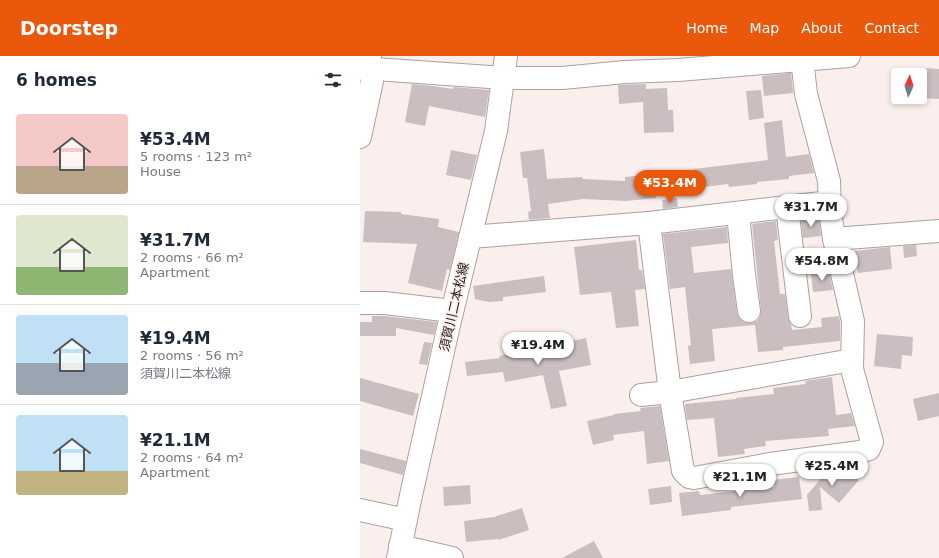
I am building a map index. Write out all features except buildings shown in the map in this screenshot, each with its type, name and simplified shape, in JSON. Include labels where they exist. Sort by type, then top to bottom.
[{"type":"street","name":"須賀川二本松線","points":[[399,552],[452,311],[496,131],[506,56]]},
{"type":"street","points":[[360,137],[372,81],[366,64],[504,78],[562,78],[849,56]]},
{"type":"street","points":[[649,223],[670,392],[683,471],[689,477],[694,478],[770,464],[860,452],[869,449],[872,442],[852,369],[853,321],[834,240],[829,180],[806,94],[802,59]]},
{"type":"street","points":[[470,237],[649,223],[830,202]]},
{"type":"street","points":[[787,207],[800,316]]},
{"type":"street","points":[[738,213],[749,311]]},
{"type":"street","points":[[834,240],[939,231]]},
{"type":"street","points":[[360,303],[398,304],[452,311]]},
{"type":"street","points":[[641,396],[852,360]]},
{"type":"street","points":[[360,510],[406,520]]},
{"type":"street","points":[[399,552],[452,558]]}]
